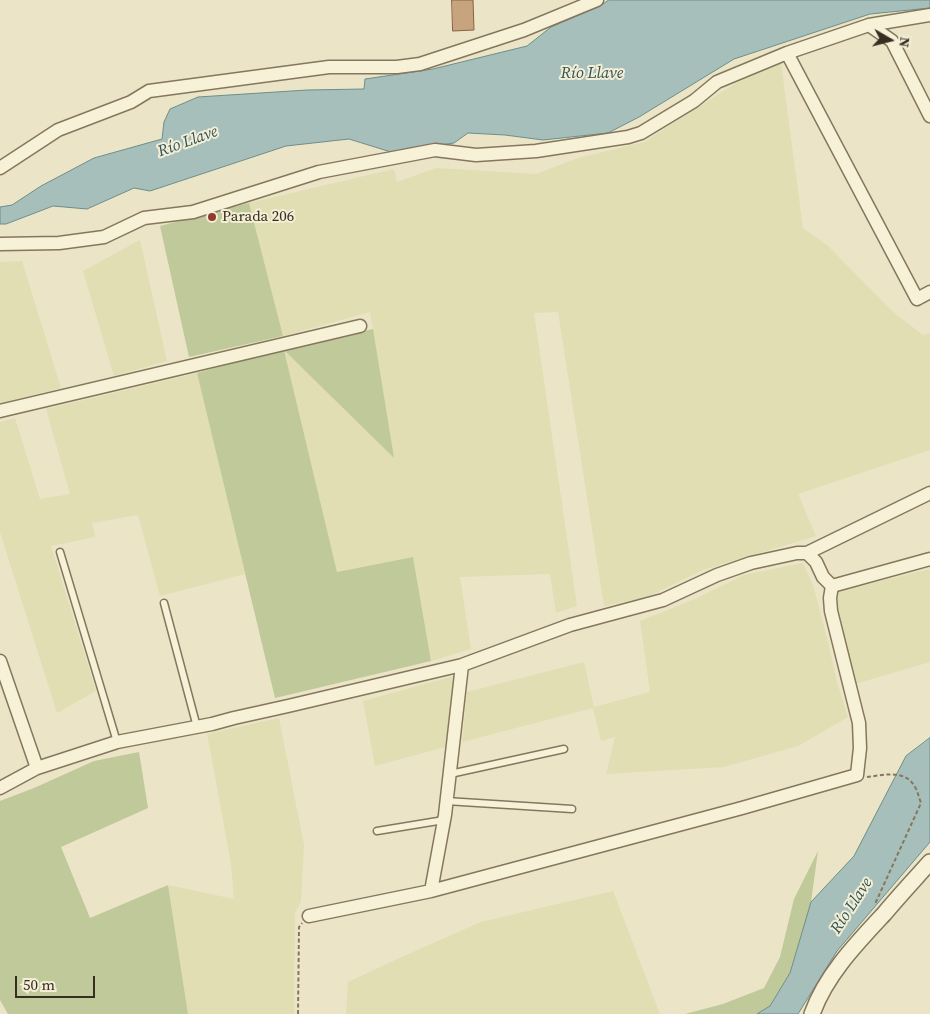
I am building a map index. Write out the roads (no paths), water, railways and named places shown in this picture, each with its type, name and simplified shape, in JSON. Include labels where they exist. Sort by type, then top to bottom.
[{"type":"street","points":[[0,168],[58,130],[131,102],[149,91],[329,67],[397,67],[420,64],[524,30],[597,0]]},
{"type":"street","points":[[0,244],[59,243],[104,237],[144,218],[193,212],[319,172],[435,150],[476,155],[536,151],[628,137],[641,133],[694,101],[718,82],[787,53],[869,25],[930,15]]},
{"type":"street","points":[[869,25],[892,41],[930,116]]},
{"type":"street","points":[[787,53],[917,299],[930,292]]},
{"type":"street","points":[[0,411],[360,326]]},
{"type":"street","points":[[0,788],[37,768],[116,742],[198,728],[462,665],[570,625],[663,600],[716,575],[751,563],[807,553],[930,493]]},
{"type":"street","points":[[807,553],[816,562],[823,577],[832,586]]},
{"type":"street","points":[[832,586],[930,559]]},
{"type":"street","points":[[309,916],[431,891],[742,808],[857,775],[860,748],[859,723],[831,611],[830,598],[832,586]]},
{"type":"street","points":[[0,661],[37,768]]},
{"type":"street","points":[[431,891],[444,820],[462,665]]},
{"type":"street","points":[[812,1014],[832,975],[861,938],[930,862]]},
{"type":"lane","points":[[60,552],[116,742]]},
{"type":"lane","points":[[164,603],[198,728]]},
{"type":"lane","points":[[450,774],[564,749]]},
{"type":"lane","points":[[446,801],[572,809]]},
{"type":"lane","points":[[377,831],[444,820]]},
{"type":"water","name":"Río Llave","points":[[609,0],[930,0],[930,8],[870,14],[734,59],[639,117],[608,133],[543,140],[468,133],[454,143],[391,152],[349,139],[286,146],[150,191],[134,188],[87,209],[53,206],[6,224],[0,224],[0,207],[12,205],[41,186],[94,158],[162,139],[164,122],[170,109],[198,97],[307,90],[364,89],[365,79],[433,69],[527,46],[551,27],[600,6]]},
{"type":"water","name":"Río Llave","points":[[930,738],[930,842],[837,951],[798,1014],[757,1014],[770,1006],[790,973],[811,902],[854,856],[906,756]]},
{"type":"place","name":"Parada 206","points":[[212,217]]}]
